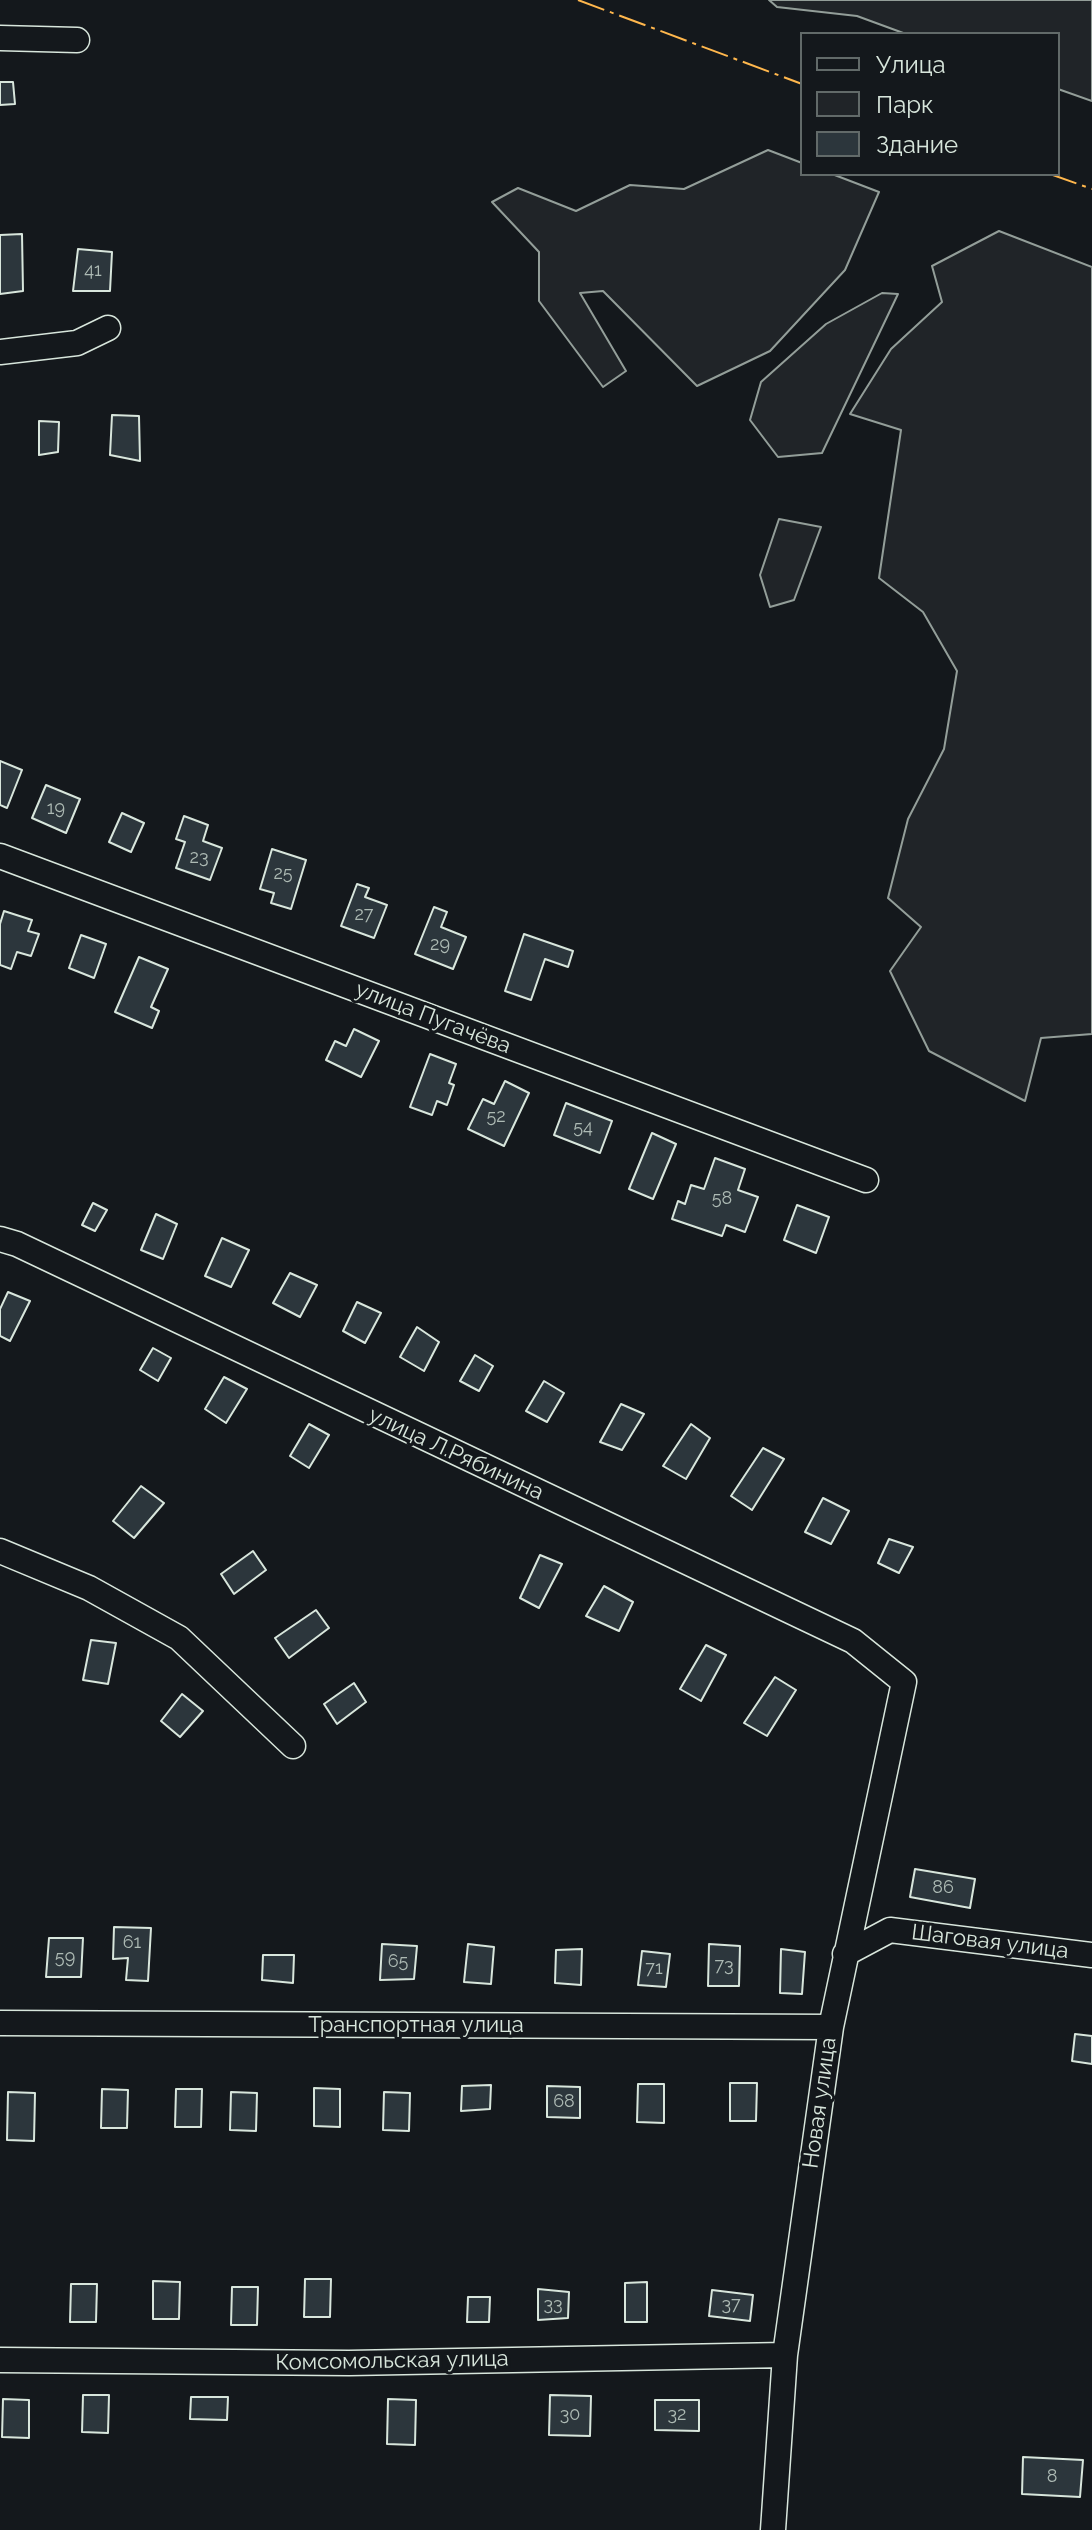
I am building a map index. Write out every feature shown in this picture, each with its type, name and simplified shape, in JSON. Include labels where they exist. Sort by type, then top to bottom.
[{"type":"street","points":[[0,38],[77,40]]},
{"type":"street","points":[[0,352],[77,343],[108,328]]},
{"type":"street","name":"улица Пугачёва","points":[[0,856],[866,1180]]},
{"type":"street","name":"улица Л.Рябинина","points":[[0,1239],[17,1244],[853,1641],[904,1682]]},
{"type":"street","points":[[0,1551],[89,1588],[179,1638],[293,1746]]},
{"type":"street","name":"Новая улица","points":[[773,2530],[785,2355],[831,2027],[904,1682]]},
{"type":"street","name":"Шаговая улица","points":[[845,1954],[890,1930],[1092,1955]]},
{"type":"street","name":"Транспортная улица","points":[[0,2023],[831,2027]]},
{"type":"street","name":"Комсомольская улица","points":[[0,2360],[349,2363],[785,2355]]},
{"type":"green space","points":[[769,0],[1092,0],[1092,101],[1060,90],[1060,32],[901,32],[857,16],[777,7]]},
{"type":"green space","points":[[768,150],[800,162],[800,176],[837,176],[879,192],[845,270],[770,351],[697,386],[603,291],[580,293],[626,371],[603,387],[539,301],[539,252],[492,202],[518,188],[576,211],[630,185],[684,189]]},
{"type":"green space","points":[[999,231],[1092,267],[1092,1034],[1041,1038],[1025,1101],[929,1051],[890,971],[921,927],[888,898],[908,819],[944,749],[957,671],[923,612],[879,578],[901,430],[850,414],[891,349],[942,302],[932,266]]},
{"type":"green space","points":[[882,293],[898,294],[822,453],[778,457],[750,420],[761,382],[826,324]]},
{"type":"green space","points":[[779,519],[821,527],[794,600],[770,607],[760,575]]},
{"type":"building","points":[[0,82],[13,82],[15,104],[0,105]]},
{"type":"building","points":[[22,234],[23,291],[0,294],[0,235]]},
{"type":"building","points":[[78,249],[112,252],[110,291],[73,291]]},
{"type":"building","points":[[112,415],[139,416],[140,461],[110,455]]},
{"type":"building","points":[[39,421],[59,422],[58,452],[39,455]]},
{"type":"building","points":[[0,761],[22,770],[7,808],[0,805]]},
{"type":"building","points":[[46,785],[80,799],[66,833],[32,818]]},
{"type":"building","points":[[122,813],[144,823],[131,852],[109,842]]},
{"type":"building","points":[[184,816],[208,825],[203,841],[222,848],[210,880],[176,868],[185,842],[176,839]]},
{"type":"building","points":[[272,849],[306,860],[291,909],[271,903],[274,893],[260,889]]},
{"type":"building","points":[[357,884],[369,888],[365,897],[387,905],[374,938],[341,926]]},
{"type":"building","points":[[434,907],[447,912],[441,927],[466,937],[453,969],[415,954]]},
{"type":"building","points":[[4,911],[32,920],[28,931],[39,934],[31,956],[17,952],[11,969],[0,965],[0,924]]},
{"type":"building","points":[[524,934],[573,951],[568,967],[545,959],[531,1000],[505,991]]},
{"type":"building","points":[[81,935],[106,944],[94,978],[69,968]]},
{"type":"building","points":[[139,957],[168,969],[151,1007],[159,1011],[152,1028],[115,1012]]},
{"type":"building","points":[[354,1029],[379,1041],[361,1077],[326,1060],[335,1041],[346,1046]]},
{"type":"building","points":[[430,1054],[456,1064],[449,1083],[454,1085],[447,1105],[437,1101],[432,1115],[410,1107]]},
{"type":"building","points":[[505,1081],[529,1093],[504,1146],[468,1129],[483,1099],[494,1104]]},
{"type":"building","points":[[566,1103],[612,1121],[600,1153],[554,1135]]},
{"type":"building","points":[[652,1133],[676,1144],[653,1199],[629,1189]]},
{"type":"building","points":[[715,1158],[745,1169],[738,1190],[758,1197],[745,1232],[726,1225],[722,1236],[672,1219],[678,1201],[685,1204],[691,1185],[704,1189]]},
{"type":"building","points":[[93,1203],[107,1210],[95,1231],[82,1225]]},
{"type":"building","points":[[797,1205],[829,1217],[816,1253],[784,1240]]},
{"type":"building","points":[[156,1214],[177,1224],[163,1259],[141,1250]]},
{"type":"building","points":[[222,1238],[249,1250],[231,1287],[205,1276]]},
{"type":"building","points":[[290,1273],[317,1285],[300,1317],[273,1303]]},
{"type":"building","points":[[8,1292],[30,1301],[10,1341],[0,1336],[0,1309]]},
{"type":"building","points":[[357,1302],[381,1313],[365,1343],[343,1331]]},
{"type":"building","points":[[417,1327],[439,1342],[424,1371],[400,1357]]},
{"type":"building","points":[[153,1348],[171,1358],[158,1381],[140,1370]]},
{"type":"building","points":[[475,1355],[493,1366],[479,1391],[460,1381]]},
{"type":"building","points":[[224,1377],[247,1389],[226,1423],[205,1409]]},
{"type":"building","points":[[544,1381],[564,1393],[547,1422],[526,1411]]},
{"type":"building","points":[[621,1404],[644,1414],[622,1450],[600,1442]]},
{"type":"building","points":[[309,1424],[329,1435],[309,1468],[290,1456]]},
{"type":"building","points":[[691,1424],[710,1438],[686,1479],[663,1466]]},
{"type":"building","points":[[763,1448],[784,1459],[752,1510],[731,1496]]},
{"type":"building","points":[[141,1486],[164,1503],[134,1538],[113,1521]]},
{"type":"building","points":[[823,1498],[849,1511],[831,1544],[805,1532]]},
{"type":"building","points":[[889,1539],[913,1547],[899,1573],[878,1563]]},
{"type":"building","points":[[253,1551],[266,1570],[234,1594],[221,1574]]},
{"type":"building","points":[[540,1555],[562,1564],[539,1608],[520,1598]]},
{"type":"building","points":[[604,1586],[633,1602],[619,1631],[586,1616]]},
{"type":"building","points":[[316,1610],[329,1628],[289,1658],[275,1638]]},
{"type":"building","points":[[91,1640],[116,1643],[108,1684],[83,1680]]},
{"type":"building","points":[[706,1645],[726,1655],[701,1701],[680,1689]]},
{"type":"building","points":[[775,1677],[796,1690],[767,1736],[744,1723]]},
{"type":"building","points":[[354,1683],[366,1702],[337,1724],[324,1704]]},
{"type":"building","points":[[182,1694],[203,1711],[180,1737],[161,1721]]},
{"type":"building","points":[[915,1869],[975,1879],[970,1908],[910,1897]]},
{"type":"building","points":[[114,1927],[151,1928],[148,1981],[126,1980],[128,1958],[113,1959]]},
{"type":"building","points":[[49,1938],[83,1938],[81,1977],[46,1977]]},
{"type":"building","points":[[382,1944],[417,1946],[414,1979],[380,1980]]},
{"type":"building","points":[[468,1944],[494,1947],[491,1984],[464,1982]]},
{"type":"building","points":[[709,1944],[740,1946],[739,1986],[708,1986]]},
{"type":"building","points":[[582,1949],[581,1985],[555,1983],[556,1950]]},
{"type":"building","points":[[781,1949],[805,1952],[802,1994],[780,1993]]},
{"type":"building","points":[[642,1951],[670,1954],[666,1987],[638,1985]]},
{"type":"building","points":[[263,1955],[294,1955],[293,1983],[262,1980]]},
{"type":"building","points":[[1075,2034],[1092,2036],[1092,2064],[1072,2061]]},
{"type":"building","points":[[730,2083],[757,2083],[756,2121],[730,2121]]},
{"type":"building","points":[[638,2084],[664,2084],[664,2123],[637,2122]]},
{"type":"building","points":[[491,2085],[490,2109],[461,2111],[462,2086]]},
{"type":"building","points":[[547,2086],[580,2087],[580,2118],[547,2117]]},
{"type":"building","points":[[314,2088],[340,2089],[340,2127],[314,2126]]},
{"type":"building","points":[[102,2089],[128,2090],[127,2128],[101,2128]]},
{"type":"building","points":[[176,2089],[202,2089],[201,2127],[175,2127]]},
{"type":"building","points":[[8,2092],[35,2093],[34,2141],[7,2140]]},
{"type":"building","points":[[231,2092],[257,2093],[256,2131],[230,2130]]},
{"type":"building","points":[[384,2092],[410,2093],[409,2131],[383,2130]]},
{"type":"building","points":[[305,2279],[331,2279],[330,2317],[304,2317]]},
{"type":"building","points":[[153,2281],[180,2282],[179,2319],[153,2319]]},
{"type":"building","points":[[647,2282],[647,2322],[625,2322],[625,2283]]},
{"type":"building","points":[[71,2284],[97,2284],[96,2322],[70,2322]]},
{"type":"building","points":[[232,2287],[258,2287],[257,2325],[231,2325]]},
{"type":"building","points":[[538,2289],[569,2292],[568,2318],[538,2320]]},
{"type":"building","points":[[712,2290],[753,2295],[750,2321],[709,2316]]},
{"type":"building","points":[[468,2297],[490,2297],[489,2322],[467,2322]]},
{"type":"building","points":[[83,2395],[109,2395],[108,2433],[82,2432]]},
{"type":"building","points":[[550,2395],[591,2396],[590,2436],[549,2435]]},
{"type":"building","points":[[191,2397],[228,2397],[227,2420],[190,2419]]},
{"type":"building","points":[[3,2399],[29,2400],[29,2438],[2,2437]]},
{"type":"building","points":[[388,2399],[416,2400],[415,2445],[387,2444]]},
{"type":"building","points":[[655,2400],[699,2400],[699,2431],[655,2430]]},
{"type":"building","points":[[1023,2457],[1083,2460],[1080,2497],[1022,2494]]},
{"type":"power","points":[[578,0],[800,83]]},
{"type":"power","points":[[1056,176],[1092,189]]}]
